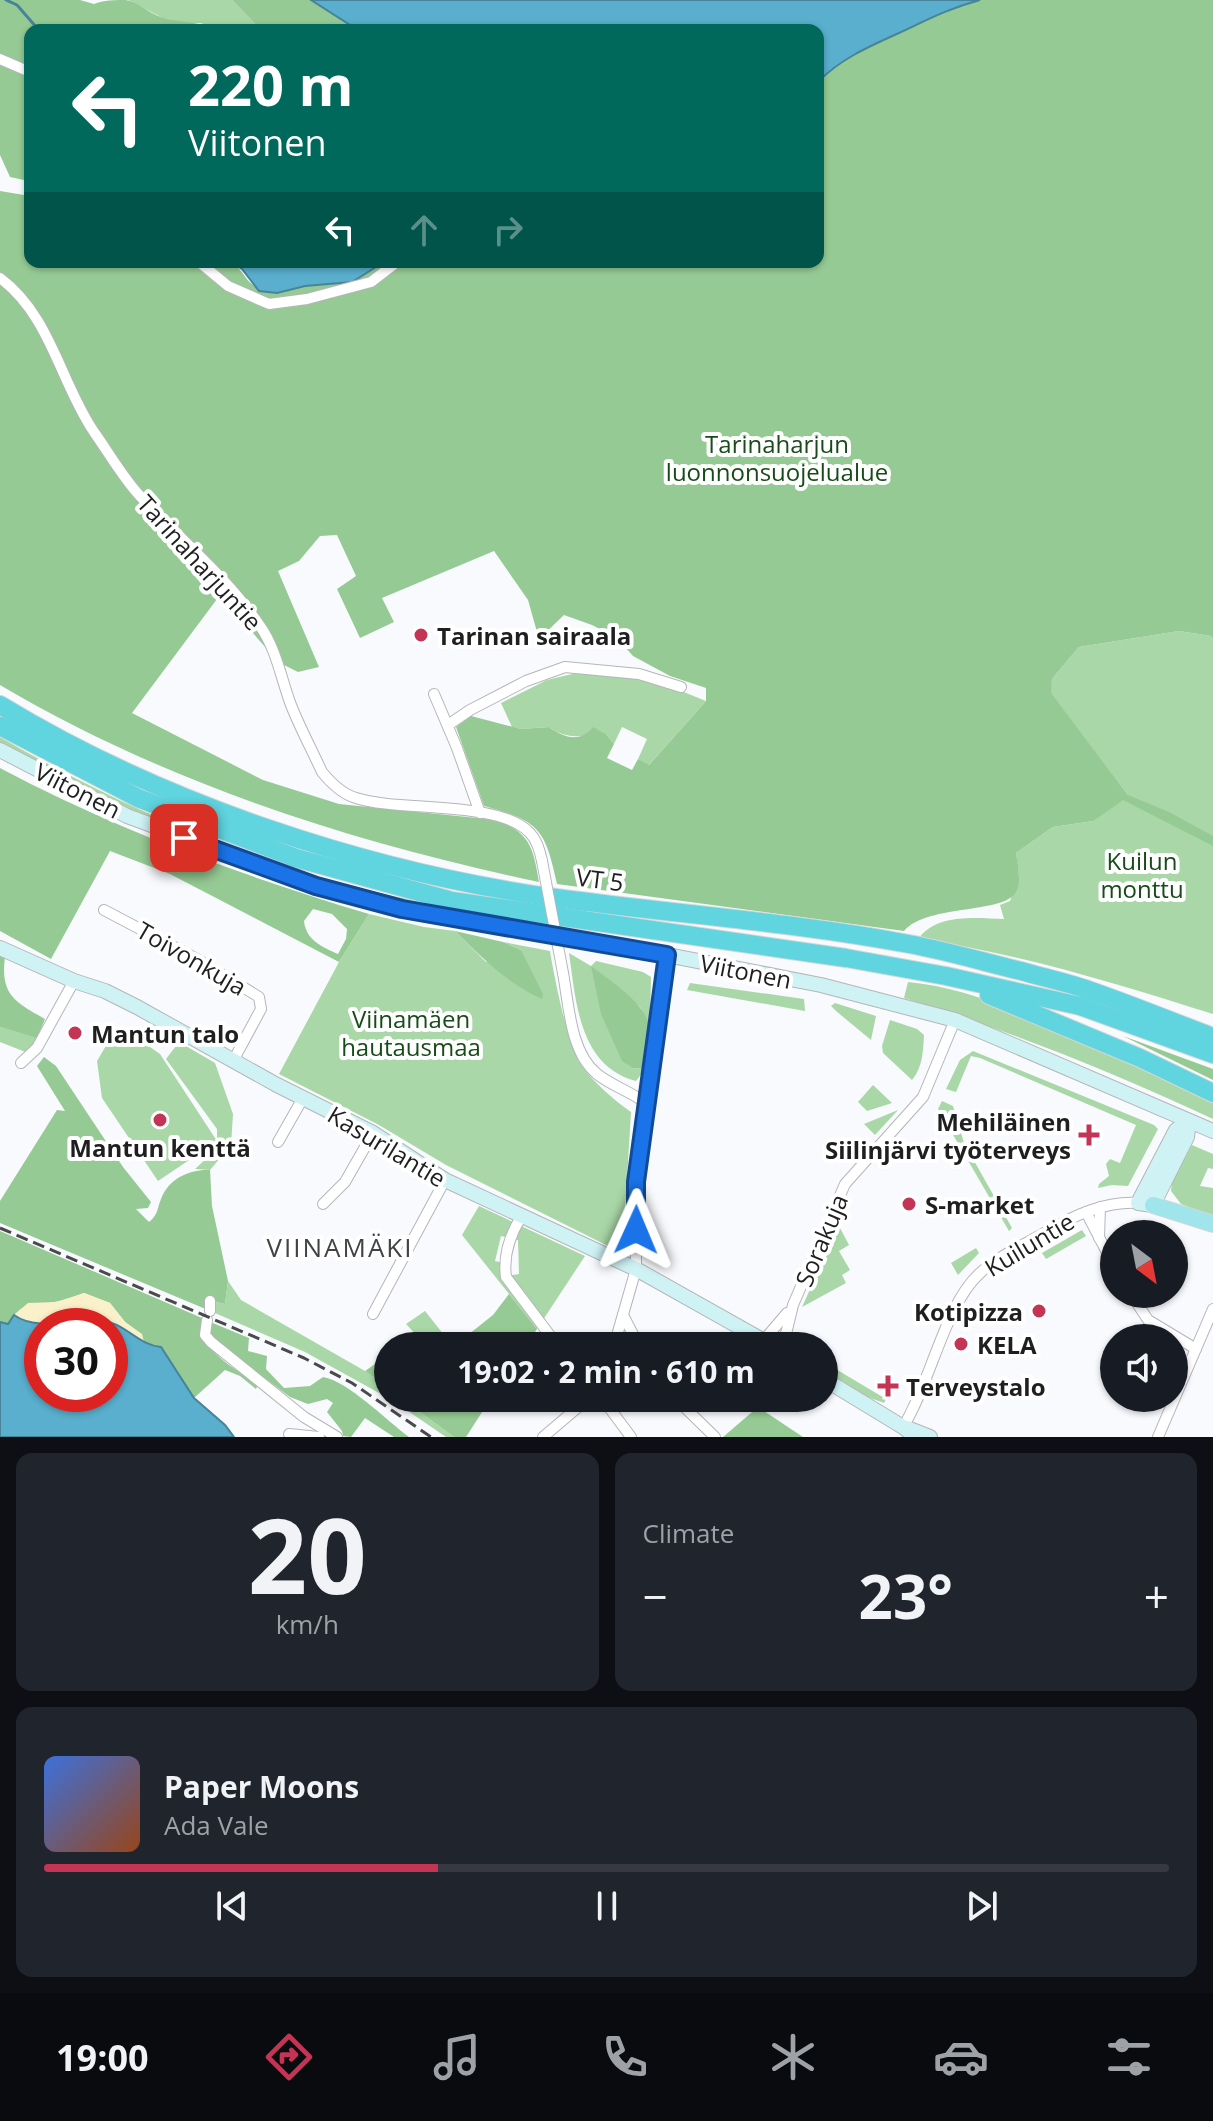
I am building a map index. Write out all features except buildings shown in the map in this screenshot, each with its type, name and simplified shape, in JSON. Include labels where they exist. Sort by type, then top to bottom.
[{"type":"highway","name":"VT 5","points":[[0,705],[114,765],[186,798],[266,827],[384,863],[554,898],[837,931],[913,944],[1091,991],[1213,1037]]},
{"type":"highway","name":"VT 5","points":[[0,726],[138,798],[296,858],[452,901],[846,958],[946,976],[1080,1006],[1213,1054]]},
{"type":"highway","points":[[946,976],[1140,1058],[1213,1093]]},
{"type":"main road","name":"Viitonen","points":[[0,750],[127,816],[316,886],[402,909],[821,985],[955,1020],[1213,1131]]},
{"type":"main road","name":"Kasurilantie","points":[[0,948],[116,996],[373,1133],[445,1180],[636,1269],[748,1332]]},
{"type":"main road","points":[[1189,1121],[1187,1137],[1146,1204],[1213,1224]]},
{"type":"main road","points":[[838,1388],[916,1437]]},
{"type":"main road","points":[[903,1427],[930,1437]]},
{"type":"street","points":[[0,59],[24,69]]},
{"type":"street","points":[[206,268],[228,286],[269,304],[307,299],[371,282],[389,268]]},
{"type":"street","name":"Tarinaharjuntie","points":[[0,278],[12,287],[37,319],[51,342],[67,385],[92,429],[137,493],[261,627],[278,662],[293,709],[322,772],[329,780],[354,798],[510,819],[526,829],[535,840],[542,861],[572,1025],[583,1057],[597,1074],[647,1104]]},
{"type":"street","points":[[448,725],[526,681],[565,667],[639,674],[681,687]]},
{"type":"street","points":[[434,694],[480,813]]},
{"type":"street","name":"Toivonkuja","points":[[104,910],[197,959],[259,997],[261,1009],[233,1061]]},
{"type":"street","points":[[617,1332],[636,1269],[636,1182],[667,955]]},
{"type":"street","points":[[21,1063],[33,1055],[74,981]]},
{"type":"street","name":"Sorakuja","points":[[786,1332],[793,1305],[845,1184],[928,1089],[955,1020]]},
{"type":"street","points":[[278,1142],[303,1098]]},
{"type":"street","points":[[323,1204],[345,1182],[373,1133]]},
{"type":"street","points":[[373,1314],[445,1180]]},
{"type":"street","name":"Kuiluntie","points":[[903,1427],[913,1411],[954,1312],[978,1274],[1057,1225],[1086,1212],[1100,1207],[1146,1204]]},
{"type":"street","points":[[1099,1240],[1100,1207]]},
{"type":"street","points":[[1086,1212],[1099,1240]]},
{"type":"street","points":[[521,1217],[512,1232],[504,1263],[506,1277],[547,1332]]},
{"type":"street","name":"Sorakuja","points":[[775,1332],[793,1305]]},
{"type":"street","points":[[1140,1308],[1148,1320],[1196,1349]]},
{"type":"street","points":[[1158,1437],[1213,1309]]},
{"type":"street","points":[[209,1310],[205,1335],[211,1342],[304,1417],[337,1437]]},
{"type":"street","points":[[622,1313],[632,1332]]},
{"type":"street","points":[[543,1437],[572,1412]]},
{"type":"street","points":[[612,1412],[631,1437]]},
{"type":"street","points":[[689,1412],[715,1437]]},
{"type":"street","points":[[289,1434],[319,1437]]},
{"type":"green space","points":[[0,0],[80,0],[94,4],[126,0],[161,17],[198,24],[24,24],[24,180],[10,177],[0,155]]},
{"type":"green space","points":[[128,0],[232,0],[255,24],[185,23],[163,18]]},
{"type":"green space","points":[[232,0],[311,0],[349,24],[255,24]]},
{"type":"green space","name":"Tarinaharjun luonnonsuojelualue","points":[[980,0],[1213,0],[1213,639],[1211,636],[1179,631],[1079,647],[1052,679],[1051,693],[1128,795],[1169,812],[1213,836],[1213,846],[1123,800],[1094,821],[1053,827],[1016,853],[1019,882],[1011,898],[984,907],[931,916],[915,922],[904,931],[557,884],[548,851],[537,830],[517,817],[484,806],[456,727],[471,716],[521,729],[549,727],[572,737],[583,735],[593,727],[607,735],[614,744],[607,758],[632,770],[638,759],[649,765],[706,701],[706,688],[670,676],[633,656],[617,638],[564,615],[539,639],[528,600],[494,551],[382,598],[394,622],[360,638],[337,589],[356,576],[337,535],[320,536],[299,561],[278,571],[319,667],[298,672],[278,662],[220,595],[132,713],[263,780],[339,804],[497,820],[524,837],[535,860],[539,882],[399,848],[261,805],[128,752],[0,685],[0,191],[24,195],[24,268],[238,268],[259,288],[279,291],[348,280],[376,268],[824,268],[824,77],[866,48]]},
{"type":"green space","name":"Kuilun monttu","points":[[1179,631],[1211,636],[1213,639],[1213,1014],[1030,961],[918,939],[926,931],[946,921],[1004,919],[1000,905],[1010,901],[1019,874],[1016,853],[1053,827],[1094,821],[1128,795],[1050,693],[1052,679],[1079,647]]},
{"type":"green space","points":[[593,669],[639,674],[706,701],[648,766],[638,759],[647,739],[622,727],[614,744],[607,735],[570,736],[549,727],[512,727],[501,703],[547,680]]},
{"type":"green space","points":[[0,737],[122,801],[249,854],[363,889],[547,925],[547,929],[429,910],[312,880],[134,813],[0,743]]},
{"type":"green space","points":[[0,768],[88,811],[181,850],[369,914],[339,962],[170,874],[110,851],[51,959],[0,931]],"holes":[[[313,909],[332,914],[347,929],[346,939],[338,954],[311,938],[305,928],[304,921]]]},
{"type":"green space","name":"Viinamäen hautausmaa","points":[[369,914],[455,931],[486,962],[521,950],[503,942],[550,951],[562,1010],[576,1056],[598,1085],[631,1112],[623,1246],[616,1250],[446,1165],[379,1125],[279,1074],[339,962]]},
{"type":"green space","points":[[455,931],[503,942],[521,950],[543,994],[542,999],[506,978]]},
{"type":"green space","points":[[569,953],[591,966],[596,961],[643,972],[651,977],[650,1026],[640,1007],[592,967],[633,1068],[645,1069],[636,1081],[602,1062],[592,1047],[578,1011]]},
{"type":"green space","points":[[0,955],[5,957],[5,980],[12,996],[45,1019],[37,1038],[0,1027]]},
{"type":"green space","points":[[591,966],[625,992],[646,1017],[650,1036],[645,1069],[633,1068],[622,1061],[601,1014]]},
{"type":"green space","points":[[908,982],[978,997],[1046,1024],[1213,1101],[1213,1119],[1060,1053],[904,998]]},
{"type":"green space","points":[[690,983],[804,999],[805,1011],[687,990]]},
{"type":"green space","points":[[835,1003],[876,1016],[871,1040],[831,1006]]},
{"type":"green space","points":[[890,1020],[917,1029],[924,1035],[923,1053],[912,1080],[883,1053],[882,1046]]},
{"type":"green space","points":[[0,1027],[42,1039],[33,1055],[0,1042]]},
{"type":"green space","name":"Mantun kenttä","points":[[127,1031],[160,1054],[217,1141],[217,1129],[166,1059],[179,1042],[215,1063],[233,1114],[231,1145],[210,1170],[195,1169],[209,1156],[216,1142],[158,1181],[102,1098],[97,1061],[107,1044]]},
{"type":"green space","points":[[1123,1036],[1213,1069],[1213,1080]]},
{"type":"green space","points":[[973,1051],[1154,1125],[1158,1129],[1128,1186],[1098,1188],[1109,1176],[1106,1164],[1110,1159],[1120,1163],[1136,1125],[971,1056],[956,1092],[946,1089],[960,1060]]},
{"type":"green space","points":[[44,1057],[56,1066],[123,1167],[151,1202],[148,1208],[136,1209],[149,1222],[169,1185],[188,1173],[210,1170],[212,1206],[228,1281],[225,1304],[210,1301],[208,1310],[0,1223],[0,1201],[57,1110],[65,1111],[37,1066]]},
{"type":"green space","points":[[873,1085],[892,1103],[867,1111],[858,1102]]},
{"type":"green space","points":[[942,1101],[953,1106],[964,1143],[1012,1228],[1009,1231],[938,1109]]},
{"type":"green space","points":[[898,1110],[875,1135],[864,1124]]},
{"type":"green space","points":[[1192,1145],[1213,1154],[1213,1169],[1208,1168],[1200,1186],[1213,1188],[1213,1217],[1181,1204],[1171,1191],[1172,1182]]},
{"type":"green space","points":[[479,1206],[585,1256],[537,1329],[462,1235]],"holes":[[[501,1236],[518,1240],[519,1274],[506,1276],[504,1263],[495,1261]]]},
{"type":"green space","points":[[839,1226],[849,1245],[839,1251],[850,1270],[842,1275],[846,1283],[802,1307]]},
{"type":"green space","points":[[1082,1230],[1086,1236],[1046,1259],[1042,1253]]},
{"type":"green space","points":[[0,1231],[202,1318],[206,1340],[212,1349],[229,1365],[258,1384],[256,1389],[240,1376],[225,1370],[194,1398],[161,1347],[145,1346],[141,1334],[128,1324],[128,1308],[114,1308],[110,1303],[84,1293],[30,1305],[19,1310],[8,1324],[0,1322]]},
{"type":"green space","points":[[976,1248],[979,1253],[958,1275],[951,1263]]},
{"type":"green space","points":[[228,1281],[241,1300],[374,1378],[374,1390],[305,1352],[208,1310],[210,1301],[225,1304]]},
{"type":"green space","points":[[509,1294],[537,1329],[535,1332],[472,1332],[493,1315]]},
{"type":"green space","points":[[425,1311],[442,1332],[414,1332],[406,1324]]},
{"type":"green space","points":[[208,1321],[249,1338],[248,1351],[267,1356],[266,1369],[284,1388],[310,1386],[323,1377],[333,1380],[409,1437],[394,1437],[365,1418],[351,1437],[343,1436],[327,1412],[333,1403],[327,1399],[308,1404],[290,1397],[215,1341],[208,1330]]},
{"type":"green space","points":[[374,1365],[374,1378],[365,1371]]},
{"type":"green space","points":[[838,1370],[886,1399],[884,1403],[838,1380]]},
{"type":"green space","points":[[409,1412],[420,1412],[454,1437],[446,1437]]},
{"type":"green space","points":[[420,1412],[482,1412],[466,1437],[454,1437]]},
{"type":"green space","points":[[752,1412],[766,1412],[803,1437],[723,1437]]},
{"type":"sand","points":[[84,1293],[110,1303],[114,1308],[24,1308],[24,1322],[14,1315],[28,1303],[57,1302]]},
{"type":"sand","points":[[128,1324],[142,1334],[145,1346],[128,1334]]},
{"type":"water","points":[[311,0],[980,0],[938,15],[866,48],[824,77],[824,24],[349,24]]},
{"type":"water","points":[[374,268],[352,282],[305,286],[277,293],[259,291],[242,269]]},
{"type":"water","points":[[14,1315],[24,1320],[24,1412],[128,1412],[128,1332],[161,1347],[194,1398],[234,1437],[0,1437],[0,1322],[8,1324]]},
{"type":"waterway","points":[[6,0],[17,5],[34,24]]},
{"type":"railway","points":[[0,1228],[304,1358],[352,1383],[431,1437]]},
{"type":"place","name":"Tarinan sairaala","points":[[421,635]]},
{"type":"place","name":"Mantun talo","points":[[75,1033]]},
{"type":"place","name":"Mantun kenttä","points":[[160,1120]]},
{"type":"place","name":"Mehiläinen Siilinjärvi työterveys","points":[[1089,1135]]},
{"type":"place","name":"S-market","points":[[909,1204]]},
{"type":"place","name":"Kotipizza","points":[[1039,1311]]},
{"type":"place","name":"KELA","points":[[961,1344]]},
{"type":"place","name":"Terveystalo","points":[[888,1386]]},
{"type":"district","name":"VIINAMÄKI","points":[[340,1247]]},
{"type":"route","points":[[184,838],[316,886],[402,909],[667,955],[636,1182],[636,1230]]}]
